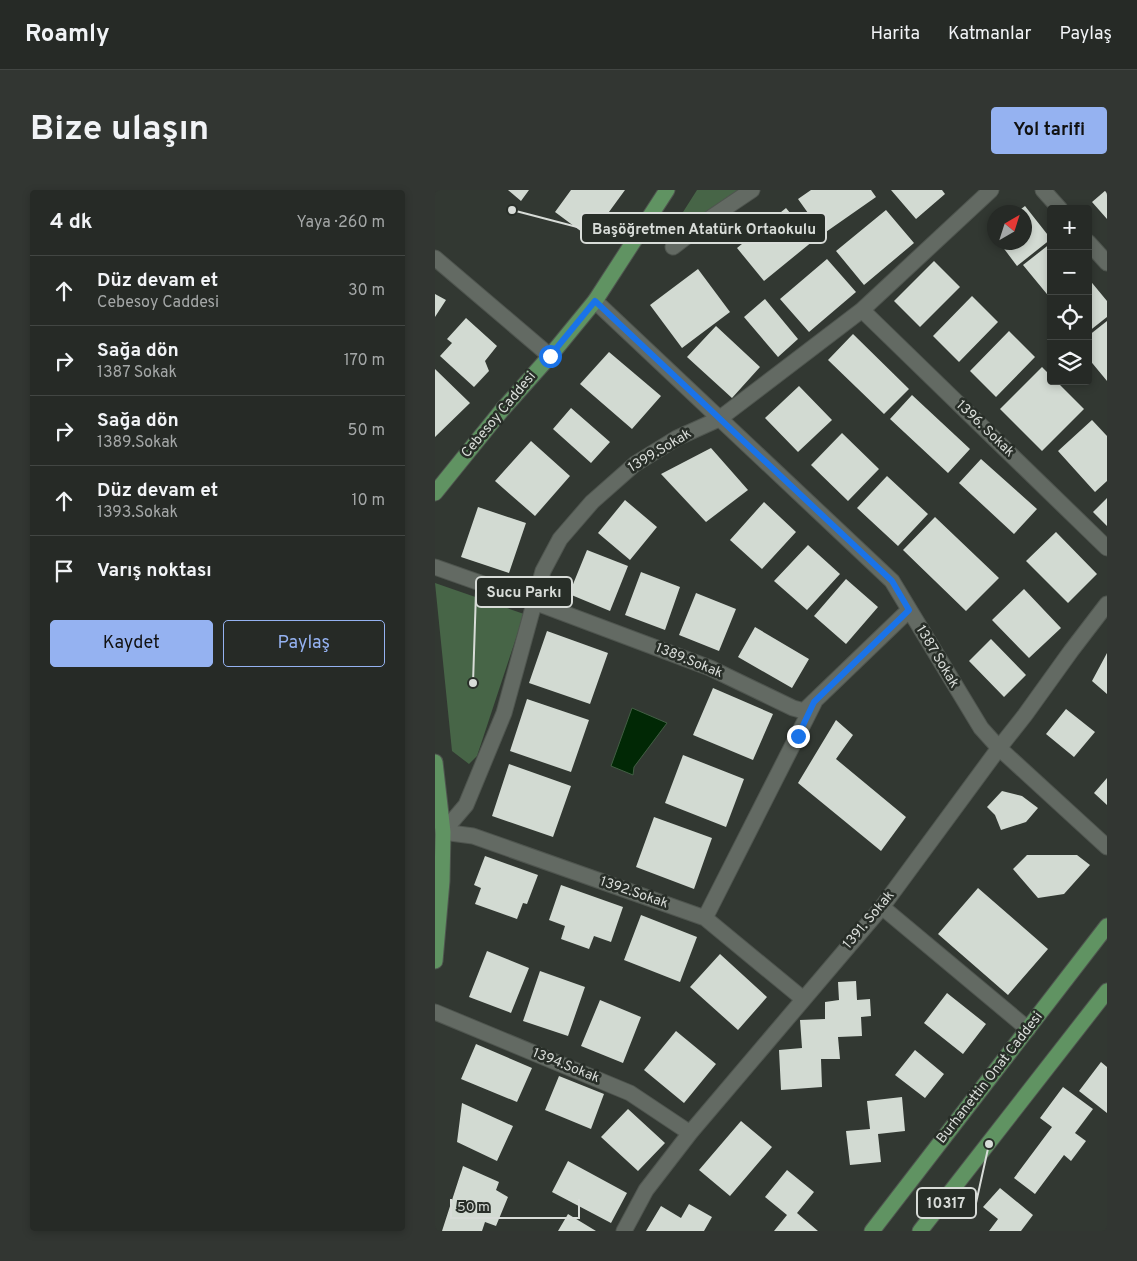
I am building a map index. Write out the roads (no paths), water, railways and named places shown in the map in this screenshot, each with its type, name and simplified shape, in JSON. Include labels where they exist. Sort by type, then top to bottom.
[{"type":"main road","name":"Cebesoy Caddesi","points":[[435,493],[502,410],[595,301],[667,190]]},
{"type":"main road","points":[[435,762],[443,832],[435,961]]},
{"type":"main road","name":"Burhanettin Onat Caddesi","points":[[873,1231],[1107,926]]},
{"type":"main road","points":[[920,1231],[1107,991]]},
{"type":"street","points":[[673,247],[712,217],[752,190]]},
{"type":"street","name":"1399.Sokak","points":[[443,832],[466,806],[504,713],[543,571],[560,539],[593,502],[635,464],[677,438],[719,418],[862,310],[991,190]]},
{"type":"street","points":[[1043,190],[1056,205]]},
{"type":"street","points":[[1092,246],[1107,263]]},
{"type":"street","points":[[435,258],[550,356]]},
{"type":"street","name":"1387 Sokak","points":[[595,301],[892,581],[981,728],[999,748],[1107,847]]},
{"type":"street","name":"1396. Sokak","points":[[862,310],[1107,548]]},
{"type":"street","name":"1389.Sokak","points":[[435,567],[710,668],[793,708],[804,711],[909,610]]},
{"type":"street","name":"1391. Sokak","points":[[624,1231],[646,1190],[690,1133],[882,907],[1107,604]]},
{"type":"street","points":[[705,918],[814,702]]},
{"type":"street","name":"1392.Sokak","points":[[443,832],[473,836],[705,918],[803,998]]},
{"type":"street","points":[[882,907],[1028,1029]]},
{"type":"street","name":"1394.Sokak","points":[[435,1012],[630,1093],[690,1133]]},
{"type":"place","name":"Başöğretmen Atatürk Ortaokulu","points":[[512,210]]},
{"type":"place","name":"Sucu Parkı","points":[[473,683]]},
{"type":"place","name":"10317","points":[[989,1144]]}]
